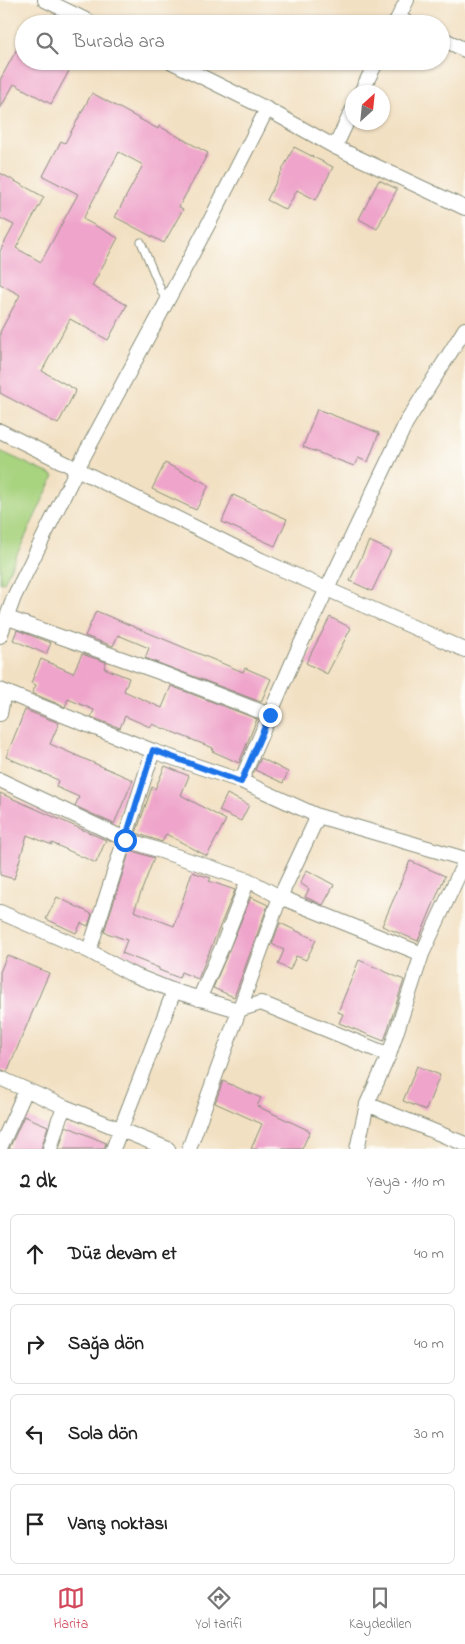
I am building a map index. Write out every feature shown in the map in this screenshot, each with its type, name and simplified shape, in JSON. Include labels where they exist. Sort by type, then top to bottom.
[{"type":"street","points":[[46,0],[76,15]]},
{"type":"street","points":[[403,15],[407,0]]},
{"type":"street","points":[[450,42],[465,50]]},
{"type":"street","points":[[188,70],[267,109],[335,147],[465,208]]},
{"type":"street","points":[[365,85],[372,70]]},
{"type":"street","points":[[0,636],[14,597],[77,469],[210,221],[267,109]]},
{"type":"street","points":[[335,147],[345,126]]},
{"type":"street","points":[[241,782],[296,654],[406,423],[465,329]]},
{"type":"street","points":[[0,431],[261,560],[465,650]]},
{"type":"street","points":[[0,606],[14,597]]},
{"type":"street","points":[[8,618],[159,672],[270,715]]},
{"type":"street","points":[[0,714],[2,691],[241,782],[318,816],[465,860],[422,954],[389,1056],[367,1104],[357,1149]]},
{"type":"street","points":[[90,951],[153,750]]},
{"type":"street","points":[[0,780],[125,840],[248,880],[280,897],[422,954]]},
{"type":"street","points":[[189,1149],[280,897],[318,816]]},
{"type":"street","points":[[199,999],[248,880]]},
{"type":"street","points":[[0,912],[90,951],[129,973],[174,991],[238,1010],[260,1003],[389,1056]]},
{"type":"street","points":[[113,1149],[174,991]]},
{"type":"street","points":[[0,1078],[168,1149]]},
{"type":"street","points":[[0,1148],[26,1090]]},
{"type":"street","points":[[367,1104],[465,1144]]},
{"type":"street","points":[[50,1149],[59,1118],[65,1107]]},
{"type":"lane","points":[[141,242],[167,302]]},
{"type":"green space","points":[[0,451],[54,476],[4,582],[0,583]]},
{"type":"building","points":[[15,52],[15,70],[69,70],[51,104],[14,84],[0,109],[0,80]]},
{"type":"building","points":[[92,93],[158,129],[159,126],[208,153],[179,207],[183,209],[164,243],[115,217],[143,165],[119,152],[83,219],[118,238],[92,286],[127,305],[108,340],[70,319],[42,371],[76,390],[58,424],[0,393],[0,332],[20,295],[0,284],[0,251],[14,225],[0,218],[0,173],[44,197],[16,248],[41,262],[78,194],[43,176],[61,141],[65,143]]},
{"type":"building","points":[[294,147],[333,167],[316,200],[297,190],[286,210],[267,200]]},
{"type":"building","points":[[379,180],[397,189],[377,229],[359,219]]},
{"type":"building","points":[[317,409],[379,433],[368,462],[358,458],[354,466],[303,447]]},
{"type":"building","points":[[165,463],[209,485],[196,510],[152,489]]},
{"type":"building","points":[[233,495],[287,519],[275,546],[222,522]]},
{"type":"building","points":[[369,541],[391,551],[372,591],[350,581]]},
{"type":"building","points":[[96,611],[243,672],[245,668],[271,679],[261,702],[145,658],[149,648],[118,635],[113,646],[85,636]]},
{"type":"building","points":[[330,617],[351,628],[327,674],[306,663]]},
{"type":"building","points":[[17,630],[51,643],[46,654],[13,640]]},
{"type":"building","points":[[82,654],[106,662],[104,668],[129,678],[124,691],[162,708],[171,686],[257,719],[239,763],[212,751],[213,748],[152,724],[150,727],[125,716],[120,728],[91,717],[94,710],[68,699],[65,707],[32,693],[36,685],[31,683],[41,659],[73,673]]},
{"type":"building","points":[[25,710],[59,723],[50,744],[133,780],[114,824],[75,806],[79,797],[56,787],[58,780],[6,757]]},
{"type":"building","points":[[261,758],[288,772],[283,783],[255,770]]},
{"type":"building","points":[[165,766],[189,776],[181,795],[226,820],[207,856],[166,834],[162,842],[136,833],[152,787],[155,789]]},
{"type":"building","points":[[0,793],[106,840],[96,863],[52,843],[52,845],[27,835],[14,879],[0,875]]},
{"type":"building","points":[[227,794],[249,805],[241,821],[219,811]]},
{"type":"building","points":[[130,850],[154,858],[134,911],[174,926],[192,872],[211,878],[209,881],[235,890],[198,979],[181,972],[179,978],[122,953],[127,940],[104,932]]},
{"type":"building","points":[[410,861],[445,876],[418,941],[382,926]]},
{"type":"building","points":[[307,870],[334,885],[323,905],[305,897],[309,889],[300,883]]},
{"type":"building","points":[[57,897],[92,914],[88,926],[81,923],[76,933],[46,919]]},
{"type":"building","points":[[251,897],[268,905],[234,997],[213,988]]},
{"type":"building","points":[[280,923],[316,940],[306,960],[296,956],[290,970],[278,964],[284,950],[272,944]]},
{"type":"building","points":[[7,955],[49,973],[7,1072],[0,1069],[0,972]]},
{"type":"building","points":[[359,960],[404,980],[384,1041],[339,1023],[343,1014],[338,1012]]},
{"type":"building","points":[[417,1066],[440,1075],[426,1110],[403,1101]]},
{"type":"building","points":[[223,1081],[261,1098],[257,1106],[310,1131],[302,1149],[251,1149],[262,1124],[215,1103]]},
{"type":"building","points":[[24,1116],[48,1126],[41,1149],[9,1149]]},
{"type":"building","points":[[66,1126],[106,1143],[104,1149],[59,1149]]},
{"type":"route","points":[[125,840],[153,750],[241,782],[270,715]]}]
